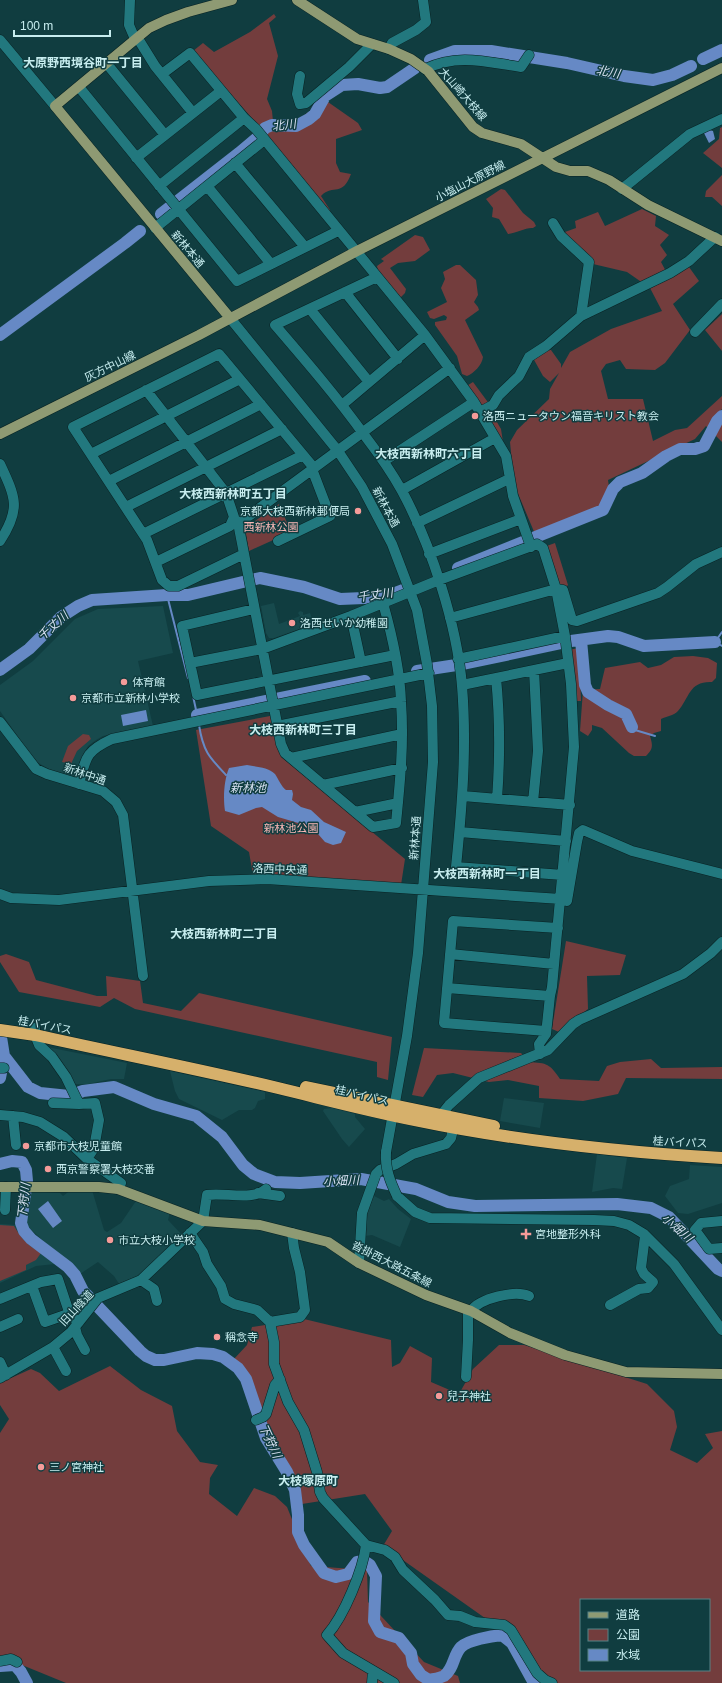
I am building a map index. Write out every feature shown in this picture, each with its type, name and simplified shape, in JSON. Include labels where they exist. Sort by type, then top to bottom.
[{"type":"highway","name":"桂バイパス","points":[[0,1030],[8,1026],[35,1031],[455,1123],[587,1147],[649,1154],[722,1158]]},
{"type":"highway","name":"桂バイパス","points":[[394,1110],[441,1115],[455,1123],[572,1138],[649,1146],[722,1151]]},
{"type":"main road","points":[[55,106],[149,28],[166,20],[232,0]]},
{"type":"main road","name":"大山崎大枝線","points":[[297,0],[357,39],[389,49],[411,59],[425,69],[473,127],[482,133],[521,144],[541,159],[556,167],[570,171],[588,171],[609,180],[648,205],[718,239]]},
{"type":"main road","name":"小塩山大原野線","points":[[230,318],[357,252],[722,68]]},
{"type":"main road","name":"新林本通","points":[[55,106],[230,318]]},
{"type":"main road","name":"灰方中山線","points":[[0,434],[199,335],[230,318]]},
{"type":"main road","name":"沓掛西大路五条線","points":[[3,1187],[99,1187],[118,1190],[203,1221],[260,1226],[328,1242],[359,1263],[426,1295],[470,1310],[510,1333],[565,1355],[626,1372],[722,1374]]},
{"type":"street","points":[[130,0],[129,25],[136,38],[155,66],[193,113]]},
{"type":"street","points":[[389,49],[392,43],[416,30],[426,22],[423,0]]},
{"type":"street","name":"新林本通","points":[[0,40],[55,106]]},
{"type":"street","points":[[300,76],[297,94],[300,104],[306,104],[349,67],[372,44]]},
{"type":"street","points":[[162,74],[190,53],[244,118],[256,129],[263,141],[426,335],[474,402],[506,456],[513,496],[531,546]]},
{"type":"street","points":[[425,69],[435,64],[462,59],[521,67],[529,55]]},
{"type":"street","points":[[106,64],[165,134]]},
{"type":"street","points":[[79,87],[236,281],[338,231]]},
{"type":"street","points":[[136,158],[221,91]]},
{"type":"street","points":[[159,186],[244,118]]},
{"type":"street","points":[[622,189],[690,134],[722,119]]},
{"type":"street","points":[[155,228],[263,141]]},
{"type":"street","points":[[235,163],[305,247]]},
{"type":"street","points":[[207,186],[271,264]]},
{"type":"street","points":[[553,223],[561,236],[589,262],[581,316]]},
{"type":"street","points":[[480,412],[493,405],[499,395],[519,376],[529,356],[546,346],[581,316],[670,274],[718,239]]},
{"type":"street","points":[[377,277],[275,325],[342,405],[384,461],[402,490],[417,523],[439,580],[450,618],[462,685],[464,796],[456,867],[563,874]]},
{"type":"street","points":[[345,292],[398,359]]},
{"type":"street","points":[[695,332],[722,304]]},
{"type":"street","points":[[310,309],[369,382]]},
{"type":"street","name":"新林本通","points":[[230,318],[338,450],[375,510],[392,544],[417,610],[428,669],[432,706],[433,762],[418,953],[413,994],[385,1161],[389,1178],[397,1196],[415,1212],[430,1218],[466,1220],[516,1218],[614,1221],[630,1225],[645,1236]]},
{"type":"street","points":[[342,405],[426,335]]},
{"type":"street","points":[[244,554],[178,586],[169,586],[162,580],[156,562],[143,534],[73,427],[220,354],[303,454],[313,469],[330,516],[278,541]]},
{"type":"street","points":[[383,603],[395,655],[401,701],[402,768],[396,823],[374,827],[285,753],[281,744],[277,726],[239,528],[242,521],[450,368]]},
{"type":"street","points":[[91,454],[240,379]]},
{"type":"street","points":[[146,390],[226,493],[234,517],[230,526],[156,562]]},
{"type":"street","points":[[384,461],[474,402]]},
{"type":"street","points":[[109,481],[262,404]]},
{"type":"street","points":[[126,507],[282,429]]},
{"type":"street","points":[[402,490],[495,438]]},
{"type":"street","points":[[143,534],[303,454]]},
{"type":"street","points":[[0,464],[14,497],[14,512],[10,526],[0,541]]},
{"type":"street","points":[[417,523],[509,479]]},
{"type":"street","points":[[429,554],[521,519]]},
{"type":"street","points":[[190,663],[262,649],[383,603],[409,587],[439,580],[537,544],[543,548],[556,589],[565,641],[571,684],[574,747],[570,806],[558,928],[546,1034],[539,1044],[540,1054]]},
{"type":"street","points":[[450,618],[556,589],[563,590],[572,620],[577,621],[658,593],[696,564],[722,552]]},
{"type":"street","points":[[254,609],[182,626],[196,695],[395,655]]},
{"type":"street","points":[[351,616],[361,662]]},
{"type":"street","points":[[458,659],[565,641]]},
{"type":"street","points":[[462,685],[568,663]]},
{"type":"street","points":[[79,784],[86,758],[96,747],[112,739],[200,721],[272,701],[428,669]]},
{"type":"street","points":[[533,802],[538,751],[534,670]]},
{"type":"street","points":[[496,678],[499,707],[499,766],[497,799]]},
{"type":"street","points":[[277,726],[401,701]]},
{"type":"street","name":"新林中通","points":[[0,722],[36,768],[47,774],[103,791],[116,802],[123,815],[143,976]]},
{"type":"street","points":[[290,758],[402,734]]},
{"type":"street","points":[[323,784],[402,768]]},
{"type":"street","points":[[464,796],[570,806]]},
{"type":"street","points":[[355,812],[398,803]]},
{"type":"street","points":[[560,901],[566,902],[576,842],[579,833],[583,830],[632,851],[722,874]]},
{"type":"street","points":[[460,832],[566,841]]},
{"type":"street","name":"洛西中央通","points":[[0,894],[11,898],[59,900],[209,881],[267,879],[423,889],[560,901]]},
{"type":"street","points":[[546,1031],[444,1023],[453,921],[558,928]]},
{"type":"street","points":[[441,1115],[449,1105],[479,1078],[548,1050],[573,1024],[579,1020],[683,974],[711,953],[722,942]]},
{"type":"street","points":[[450,954],[554,964]]},
{"type":"street","points":[[447,988],[550,996]]},
{"type":"street","points":[[35,1031],[39,1045],[52,1057],[69,1083],[79,1103]]},
{"type":"street","points":[[52,1103],[95,1104],[99,1120],[94,1148],[87,1160]]},
{"type":"street","points":[[0,1115],[23,1117],[40,1122],[64,1137],[87,1160],[121,1183],[118,1190]]},
{"type":"street","points":[[13,1116],[16,1145]]},
{"type":"street","points":[[359,1263],[362,1213],[376,1174],[380,1170],[396,1164],[413,1154],[446,1144],[450,1138],[455,1123]]},
{"type":"street","points":[[3,1187],[5,1210]]},
{"type":"street","points":[[203,1221],[207,1195],[251,1196],[262,1191],[276,1197]]},
{"type":"street","name":"旧山陰道","points":[[3,1376],[53,1348],[77,1324],[98,1298],[141,1280],[203,1221]]},
{"type":"street","points":[[722,1221],[701,1223],[695,1230],[709,1249],[722,1248]]},
{"type":"street","points":[[190,1233],[203,1252],[207,1264],[221,1286],[225,1298],[234,1304],[257,1310],[270,1322],[274,1342],[274,1364],[288,1402],[304,1430],[317,1472],[320,1492],[324,1498],[366,1545],[385,1550],[395,1557],[402,1570],[435,1600],[448,1615],[460,1616],[475,1622],[504,1625],[511,1630],[520,1653],[537,1673],[545,1680],[552,1683]]},
{"type":"street","points":[[270,1322],[300,1317],[305,1310],[300,1272],[292,1233]]},
{"type":"street","points":[[610,1305],[639,1289],[648,1288],[656,1284],[644,1274],[641,1268],[645,1236]]},
{"type":"street","points":[[645,1236],[674,1264],[722,1330]]},
{"type":"street","points":[[0,1300],[41,1282],[58,1279],[69,1312],[68,1314],[77,1324],[77,1335],[85,1350]]},
{"type":"street","points":[[141,1280],[154,1289],[157,1301]]},
{"type":"street","points":[[32,1286],[45,1322],[68,1314]]},
{"type":"street","points":[[466,1377],[470,1310],[483,1302],[507,1294],[522,1293],[529,1296]]},
{"type":"street","points":[[0,1327],[18,1319]]},
{"type":"street","points":[[53,1348],[66,1371]]},
{"type":"street","points":[[0,1362],[3,1376]]},
{"type":"street","points":[[258,1419],[266,1414],[275,1385],[280,1379]]},
{"type":"street","points":[[366,1545],[364,1561],[336,1626],[327,1635],[343,1652],[394,1683]]},
{"type":"street","points":[[0,1661],[10,1659],[17,1662]]},
{"type":"street","points":[[372,1683],[373,1671]]},
{"type":"shaded area","points":[[274,603],[279,624],[300,616],[298,613],[300,611],[303,612],[303,615],[310,613],[314,624],[274,638],[269,638],[266,633],[261,606]]},
{"type":"shaded area","name":"京都市立新林小学校","points":[[163,606],[173,653],[138,661],[153,726],[103,736],[96,740],[88,746],[82,756],[76,777],[50,770],[34,760],[0,711],[0,685],[33,661],[75,619],[98,609]]},
{"type":"shaded area","points":[[42,1046],[127,1063],[124,1079],[111,1079],[88,1084],[73,1084]]},
{"type":"shaded area","points":[[170,1071],[265,1092],[265,1099],[258,1101],[255,1108],[252,1110],[239,1110],[222,1120],[179,1099],[175,1091]]},
{"type":"shaded area","points":[[504,1098],[544,1103],[540,1128],[500,1121]]},
{"type":"shaded area","points":[[332,1108],[355,1114],[355,1117],[365,1129],[349,1147],[323,1111],[324,1109]]},
{"type":"shaded area","points":[[597,1154],[627,1158],[622,1189],[613,1188],[592,1192]]},
{"type":"shaded area","points":[[690,1165],[722,1167],[722,1203],[688,1214],[678,1213],[665,1196],[670,1186],[689,1179]]},
{"type":"shaded area","name":"市立大枝小学校","points":[[71,1190],[92,1190],[104,1230],[107,1232],[121,1223],[138,1198],[170,1212],[168,1220],[183,1236],[143,1275],[121,1287],[114,1276],[98,1262],[80,1274],[56,1252],[50,1259],[55,1264],[36,1266],[0,1283],[0,1224],[16,1225],[20,1235],[28,1244],[43,1252],[48,1245],[26,1225],[23,1213],[31,1191],[60,1193],[63,1196]]},
{"type":"shaded area","points":[[372,1195],[384,1201],[389,1199],[398,1209],[411,1219],[400,1247],[372,1235],[365,1236],[365,1221]]},
{"type":"green space","points":[[274,14],[276,17],[269,23],[278,56],[267,99],[272,111],[274,132],[286,131],[307,113],[328,102],[358,123],[362,130],[336,139],[336,163],[340,172],[351,174],[344,186],[330,190],[321,196],[330,210],[331,218],[257,124],[193,51],[203,43],[214,52],[250,32]]},
{"type":"green space","points":[[722,127],[722,168],[703,153],[719,139],[720,128]]},
{"type":"green space","points":[[722,175],[722,206],[712,197],[705,197],[706,191]]},
{"type":"green space","points":[[501,189],[505,190],[523,213],[534,222],[536,226],[508,234],[499,219],[492,217],[493,208],[486,199]]},
{"type":"green space","points":[[642,209],[656,216],[655,226],[669,235],[660,245],[667,255],[661,262],[669,277],[689,267],[699,281],[673,304],[690,330],[665,363],[655,370],[626,369],[620,360],[606,364],[601,371],[608,399],[643,399],[653,441],[675,430],[687,428],[722,396],[722,409],[712,419],[722,424],[722,442],[706,426],[695,439],[608,480],[609,487],[600,508],[535,534],[514,484],[510,442],[517,430],[549,399],[550,389],[559,373],[550,382],[543,376],[533,358],[544,349],[551,350],[561,364],[561,368],[570,352],[611,329],[662,311],[650,288],[627,272],[593,264],[565,232],[576,228],[575,221],[598,212],[605,226]]},
{"type":"green space","points":[[415,235],[423,237],[430,250],[415,261],[398,263],[390,268],[406,289],[405,293],[400,298],[378,270],[377,266],[384,261],[381,259]]},
{"type":"green space","points":[[456,265],[460,265],[476,280],[478,295],[474,302],[479,310],[465,320],[483,357],[477,368],[467,376],[462,374],[457,356],[435,325],[435,322],[446,320],[447,317],[444,315],[434,319],[430,318],[427,312],[447,302],[441,288],[445,279],[443,272]]},
{"type":"green space","points":[[722,314],[722,351],[705,330]]},
{"type":"green space","points":[[473,382],[490,405],[480,411],[465,387]]},
{"type":"green space","points":[[491,412],[501,429],[503,442],[483,415]]},
{"type":"green space","name":"西新林公園","points":[[279,504],[291,532],[249,551],[245,528]]},
{"type":"green space","points":[[555,543],[568,585],[564,589],[557,588],[544,547]]},
{"type":"green space","points":[[579,648],[581,701],[574,701],[568,650]]},
{"type":"green space","points":[[693,656],[708,658],[717,663],[716,678],[712,682],[704,682],[694,687],[676,713],[661,719],[661,731],[650,736],[652,747],[646,756],[634,756],[629,753],[602,728],[592,725],[592,730],[588,736],[580,731],[583,690],[600,689],[605,668],[640,662],[648,668],[661,665],[674,657]]},
{"type":"green space","name":"新林池公園","points":[[270,716],[281,757],[405,859],[401,885],[253,875],[249,852],[211,826],[196,730]]},
{"type":"green space","points":[[83,734],[89,735],[91,739],[77,751],[71,764],[62,762],[68,746]]},
{"type":"green space","points":[[566,941],[626,955],[620,975],[587,976],[588,1009],[559,1032],[552,1029]]},
{"type":"green space","points":[[6,954],[29,962],[36,980],[97,996],[107,996],[106,976],[140,981],[143,1003],[181,1011],[199,993],[392,1037],[388,1080],[377,1077],[377,1062],[135,1009],[114,998],[100,1007],[19,992],[0,962],[0,956]]},
{"type":"green space","points":[[424,1048],[521,1053],[529,1062],[540,1063],[551,1067],[560,1079],[599,1081],[607,1066],[620,1062],[651,1059],[661,1068],[722,1067],[722,1079],[626,1078],[618,1094],[583,1101],[539,1098],[539,1086],[508,1080],[489,1082],[453,1073],[437,1075],[423,1097],[412,1095]]},
{"type":"green space","points":[[0,1225],[14,1226],[26,1242],[41,1253],[36,1260],[26,1265],[26,1270],[0,1281]]},
{"type":"green space","points":[[304,1319],[391,1340],[392,1367],[400,1363],[410,1346],[432,1358],[431,1382],[459,1394],[473,1369],[499,1345],[524,1345],[647,1384],[674,1411],[677,1427],[670,1450],[697,1463],[713,1448],[705,1434],[722,1431],[722,1683],[537,1683],[509,1635],[383,1546],[392,1531],[365,1494],[302,1504],[234,1359],[247,1345],[252,1327]]},
{"type":"green space","points":[[110,1366],[141,1390],[172,1406],[177,1431],[200,1462],[218,1465],[210,1478],[209,1494],[237,1516],[254,1488],[275,1496],[287,1507],[311,1566],[367,1570],[368,1602],[424,1662],[458,1676],[460,1683],[66,1683],[0,1656],[0,1433],[9,1419],[0,1405],[0,1383],[31,1369],[40,1373],[59,1391]]},
{"type":"water","points":[[709,130],[713,131],[715,139],[709,143],[704,133]]},
{"type":"water","points":[[146,710],[148,721],[123,726],[121,715]]},
{"type":"water","name":"新林池","points":[[247,765],[265,769],[275,774],[281,785],[286,790],[292,790],[292,800],[301,807],[311,810],[324,822],[346,832],[341,843],[333,845],[325,842],[318,834],[305,825],[278,817],[262,807],[239,815],[225,811],[224,789],[229,768]]},
{"type":"water","points":[[48,1201],[62,1221],[53,1228],[38,1209]]},
{"type":"waterway","name":"北川","points":[[703,59],[722,50]]},
{"type":"waterway","name":"北川","points":[[430,60],[455,51],[491,51],[567,63],[624,76],[653,80],[672,75],[691,66]]},
{"type":"waterway","name":"北川","points":[[161,214],[239,153],[258,137],[265,128],[272,125],[296,126],[309,119],[315,114],[325,96],[342,85],[358,84],[380,88],[387,87],[415,68]]},
{"type":"waterway","name":"北川","points":[[0,335],[140,231]]},
{"type":"waterway","name":"千丈川","points":[[458,568],[603,510],[613,489],[620,482],[642,473],[666,456],[680,449],[695,449],[704,446],[717,421],[722,416]]},
{"type":"waterway","name":"千丈川","points":[[0,670],[29,649],[61,617],[78,606],[92,600],[188,595],[260,578],[304,587],[340,599],[380,596],[395,593],[408,588]]},
{"type":"waterway","points":[[167,595],[188,678]]},
{"type":"waterway","points":[[722,632],[715,642],[722,646]]},
{"type":"waterway","points":[[417,671],[463,664],[571,641],[608,636],[618,637],[644,646],[715,642]]},
{"type":"waterway","points":[[581,640],[585,685],[588,692],[608,705],[626,714],[632,727]]},
{"type":"waterway","points":[[197,715],[365,681]]},
{"type":"waterway","points":[[193,696],[198,719]]},
{"type":"waterway","points":[[199,725],[205,748],[215,763],[226,775]]},
{"type":"waterway","points":[[632,727],[635,730],[655,736]]},
{"type":"waterway","name":"小畑川","points":[[0,1031],[4,1056],[28,1087],[40,1093],[69,1096],[83,1091],[114,1087],[154,1104],[196,1116],[222,1137],[243,1165],[254,1174],[275,1182],[300,1183],[361,1179],[416,1189],[448,1202],[475,1206],[617,1204],[651,1208],[669,1217],[718,1269],[722,1271]]},
{"type":"waterway","name":"下狩川","points":[[0,1078],[4,1057]]},
{"type":"waterway","name":"下狩川","points":[[0,1164],[12,1161],[22,1162],[26,1170],[27,1181],[21,1223],[24,1231],[31,1239],[68,1267],[75,1275],[83,1291],[140,1351],[146,1356],[155,1360],[164,1360],[197,1353],[213,1354],[223,1357],[238,1368],[246,1379],[266,1438],[287,1472],[295,1490],[298,1515],[298,1532],[304,1545],[324,1573],[336,1577],[348,1574],[357,1562],[364,1561],[370,1565],[376,1576],[374,1621],[380,1632],[399,1638],[411,1653],[413,1664],[421,1675],[429,1680],[444,1676],[450,1670],[456,1654],[461,1647],[469,1642],[502,1635],[512,1643],[534,1683]]},
{"type":"waterway","points":[[0,1666],[15,1665],[27,1683]]},
{"type":"place","name":"洛西ニュータウン福音キリスト教会","points":[[475,416]]},
{"type":"place","name":"京都大枝西新林郵便局","points":[[358,511]]},
{"type":"place","name":"洛西せいか幼稚園","points":[[292,623]]},
{"type":"place","name":"体育館","points":[[124,682]]},
{"type":"place","name":"京都市立新林小学校","points":[[73,698]]},
{"type":"place","name":"京都市大枝児童館","points":[[26,1146]]},
{"type":"place","name":"西京警察署大枝交番","points":[[48,1169]]},
{"type":"place","name":"宮地整形外科","points":[[526,1234]]},
{"type":"place","name":"市立大枝小学校","points":[[110,1240]]},
{"type":"place","name":"稱念寺","points":[[217,1337]]},
{"type":"place","name":"兒子神社","points":[[439,1396]]},
{"type":"place","name":"三ノ宮神社","points":[[41,1467]]},
{"type":"district","name":"大原野西境谷町一丁目","points":[[83,63]]},
{"type":"district","name":"大枝西新林町六丁目","points":[[429,454]]},
{"type":"district","name":"大枝西新林町五丁目","points":[[233,494]]},
{"type":"district","name":"大枝西新林町三丁目","points":[[303,730]]},
{"type":"district","name":"大枝西新林町一丁目","points":[[487,874]]},
{"type":"district","name":"大枝西新林町二丁目","points":[[224,934]]},
{"type":"district","name":"大枝塚原町","points":[[308,1481]]}]
